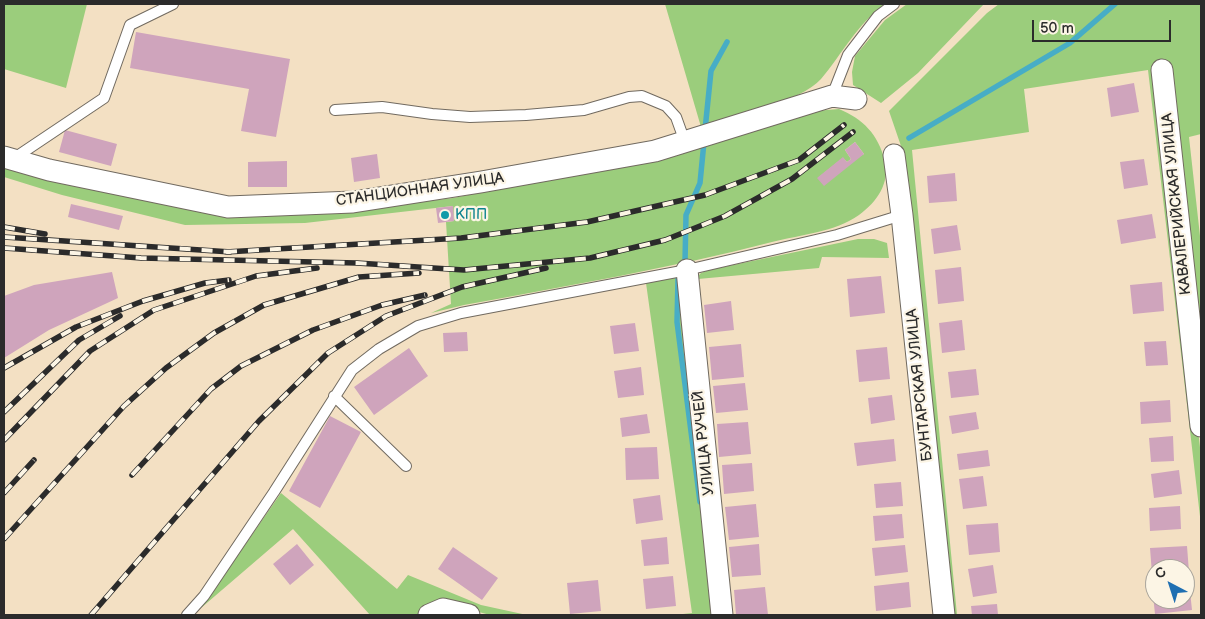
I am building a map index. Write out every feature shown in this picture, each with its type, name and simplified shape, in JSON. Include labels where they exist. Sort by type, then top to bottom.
[{"type":"street","name":"КАВАЛЕРИЙСКАЯ УЛИЦА","points":[[1162,70],[1201,426]]},
{"type":"street","name":"СТАНЦИОННАЯ УЛИЦА","points":[[8,158],[49,170],[228,207],[353,202],[481,182],[655,151],[832,96]]},
{"type":"street","points":[[832,96],[856,99]]},
{"type":"street","name":"БУНТАРСКАЯ УЛИЦА","points":[[894,155],[944,615]]},
{"type":"street","name":"УЛИЦА РУЧЕЙ","points":[[686,270],[722,615]]},
{"type":"street","points":[[429,615],[444,609],[469,615]]},
{"type":"lane","points":[[8,158],[104,98],[130,25],[173,4]]},
{"type":"lane","points":[[832,96],[848,54],[878,16],[894,4]]},
{"type":"lane","points":[[335,110],[382,107],[470,118],[584,110],[629,97],[642,96],[666,106],[676,118],[685,142]]},
{"type":"lane","points":[[187,615],[204,596],[258,516],[352,370],[379,349],[418,326],[461,312],[686,270],[837,235],[902,216]]},
{"type":"lane","points":[[334,396],[406,466]]},
{"type":"green space","points":[[4,4],[87,4],[66,88],[4,69]]},
{"type":"green space","points":[[665,4],[885,4],[867,20],[821,79],[812,87],[782,102],[701,127]]},
{"type":"green space","points":[[907,4],[984,4],[918,73],[881,103],[853,85],[852,72],[855,56],[885,20]]},
{"type":"green space","points":[[999,4],[1201,4],[1201,134],[1189,137],[1201,245],[1201,389],[1165,140],[1201,456],[1201,525],[1148,70],[1024,89],[1029,132],[912,150],[957,615],[950,615],[902,149],[889,111],[987,13]]},
{"type":"green space","points":[[839,109],[848,113],[874,135],[882,151],[886,177],[881,191],[865,210],[850,221],[817,232],[696,260],[431,313],[451,304],[446,222],[454,221],[453,206],[305,223],[185,225],[62,195],[4,177],[4,165],[227,215],[355,210],[453,198],[662,157],[815,111]],"holes":[[[855,142],[864,154],[818,178],[843,158],[847,162],[851,159],[845,150]]]},
{"type":"green space","points":[[858,239],[874,239],[887,243],[889,258],[822,257],[819,268],[696,278],[701,273],[709,270]]},
{"type":"green space","points":[[683,275],[717,615],[674,615],[692,613],[646,283]]},
{"type":"green space","points":[[281,493],[397,589],[408,575],[481,605],[527,615],[490,615],[442,602],[421,615],[370,615],[293,529],[201,608]]},
{"type":"building","points":[[136,32],[290,59],[276,137],[241,131],[249,89],[130,68]]},
{"type":"building","points":[[1134,83],[1139,112],[1111,117],[1107,88]]},
{"type":"building","points":[[65,130],[117,144],[111,166],[59,152]]},
{"type":"building","points":[[855,142],[864,154],[824,186],[817,178],[843,157],[847,162],[851,159],[845,150]]},
{"type":"building","points":[[377,154],[380,178],[354,182],[351,158]]},
{"type":"building","points":[[1144,159],[1148,185],[1124,189],[1120,162]]},
{"type":"building","points":[[287,161],[287,187],[248,187],[248,162]]},
{"type":"building","points":[[955,173],[957,201],[929,203],[927,176]]},
{"type":"building","points":[[71,204],[123,216],[119,230],[68,217]]},
{"type":"building","name":"КПП","points":[[453,206],[454,221],[438,223],[436,208]]},
{"type":"building","points":[[1152,214],[1156,238],[1121,244],[1117,220]]},
{"type":"building","points":[[957,225],[961,250],[934,254],[931,229]]},
{"type":"building","points":[[961,267],[964,301],[938,304],[935,270]]},
{"type":"building","points":[[112,272],[118,298],[49,330],[4,358],[4,296],[34,285]]},
{"type":"building","points":[[881,276],[885,313],[850,317],[847,279]]},
{"type":"building","points":[[1162,282],[1164,311],[1133,314],[1130,285]]},
{"type":"building","points":[[731,301],[734,330],[707,333],[704,305]]},
{"type":"building","points":[[962,320],[965,350],[942,353],[939,323]]},
{"type":"building","points":[[635,323],[639,351],[614,354],[610,326]]},
{"type":"building","points":[[467,332],[468,351],[444,352],[443,333]]},
{"type":"building","points":[[1166,341],[1168,365],[1146,366],[1144,342]]},
{"type":"building","points":[[741,344],[744,377],[712,380],[709,347]]},
{"type":"building","points":[[887,347],[890,379],[859,382],[856,350]]},
{"type":"building","points":[[409,348],[428,376],[374,415],[354,387]]},
{"type":"building","points":[[641,367],[644,395],[618,398],[614,371]]},
{"type":"building","points":[[976,369],[979,395],[951,398],[948,372]]},
{"type":"building","points":[[745,383],[748,410],[716,413],[713,386]]},
{"type":"building","points":[[892,395],[895,420],[871,424],[868,398]]},
{"type":"building","points":[[1170,400],[1171,422],[1141,424],[1140,402]]},
{"type":"building","points":[[976,412],[979,429],[952,434],[949,416]]},
{"type":"building","points":[[647,414],[650,433],[622,437],[620,418]]},
{"type":"building","points":[[330,416],[361,432],[320,508],[289,491]]},
{"type":"building","points":[[748,422],[751,454],[719,457],[717,424]]},
{"type":"building","points":[[1173,436],[1174,461],[1151,462],[1149,438]]},
{"type":"building","points":[[894,439],[896,461],[857,466],[854,443]]},
{"type":"building","points":[[657,447],[659,479],[626,480],[625,448]]},
{"type":"building","points":[[988,450],[990,466],[959,470],[957,454]]},
{"type":"building","points":[[752,463],[754,491],[724,494],[722,465]]},
{"type":"building","points":[[1179,470],[1182,494],[1154,498],[1151,474]]},
{"type":"building","points":[[983,476],[987,506],[963,509],[959,479]]},
{"type":"building","points":[[901,482],[903,506],[876,508],[874,484]]},
{"type":"building","points":[[660,495],[663,520],[636,524],[633,499]]},
{"type":"building","points":[[756,504],[759,537],[729,540],[725,507]]},
{"type":"building","points":[[1180,506],[1181,529],[1150,531],[1149,508]]},
{"type":"building","points":[[902,514],[904,538],[875,541],[873,516]]},
{"type":"building","points":[[998,523],[1000,552],[969,555],[966,525]]},
{"type":"building","points":[[667,537],[669,564],[644,566],[641,540]]},
{"type":"building","points":[[297,544],[314,565],[290,585],[273,564]]},
{"type":"building","points":[[759,544],[761,575],[732,577],[729,547]]},
{"type":"building","points":[[905,545],[908,572],[875,576],[872,548]]},
{"type":"building","points":[[1187,546],[1188,559],[1151,559],[1150,548]]},
{"type":"building","points":[[453,547],[498,578],[482,600],[438,569]]},
{"type":"building","points":[[993,565],[997,593],[973,597],[968,569]]},
{"type":"building","points":[[673,576],[676,606],[646,609],[643,579]]},
{"type":"building","points":[[598,580],[601,611],[570,614],[567,583]]},
{"type":"building","points":[[909,582],[911,607],[876,611],[874,586]]},
{"type":"building","points":[[765,587],[768,615],[736,615],[734,590]]},
{"type":"building","points":[[997,604],[998,615],[972,615],[971,606]]},
{"type":"building","points":[[1154,609],[1192,609],[1192,610],[1155,614]]},
{"type":"waterway","points":[[909,138],[1070,43],[1115,4]]},
{"type":"waterway","points":[[705,130],[711,71],[727,42]]},
{"type":"waterway","points":[[683,267],[685,262],[686,215],[700,183],[704,142]]},
{"type":"waterway","points":[[679,275],[677,322],[700,502]]},
{"type":"railway","points":[[226,252],[461,238],[587,222],[705,195],[799,160],[844,125]]},
{"type":"railway","points":[[4,248],[141,258],[357,263],[464,270],[590,258],[665,240],[725,216],[792,179],[853,132]]},
{"type":"railway","points":[[4,227],[45,234]]},
{"type":"railway","points":[[4,237],[231,252]]},
{"type":"railway","points":[[4,440],[90,351],[154,310],[256,276],[317,268]]},
{"type":"railway","points":[[91,615],[259,421],[328,353],[386,316],[462,287],[546,268]]},
{"type":"railway","points":[[4,539],[124,406],[166,368],[214,333],[264,305],[359,277],[419,273]]},
{"type":"railway","points":[[4,368],[76,327],[143,301],[205,283],[229,280]]},
{"type":"railway","points":[[132,475],[211,389],[241,366],[313,330],[382,305],[425,295]]},
{"type":"railway","points":[[4,412],[79,340],[120,316]]},
{"type":"railway","points":[[4,493],[34,460]]},
{"type":"place","name":"КПП","points":[[445,215]]}]
